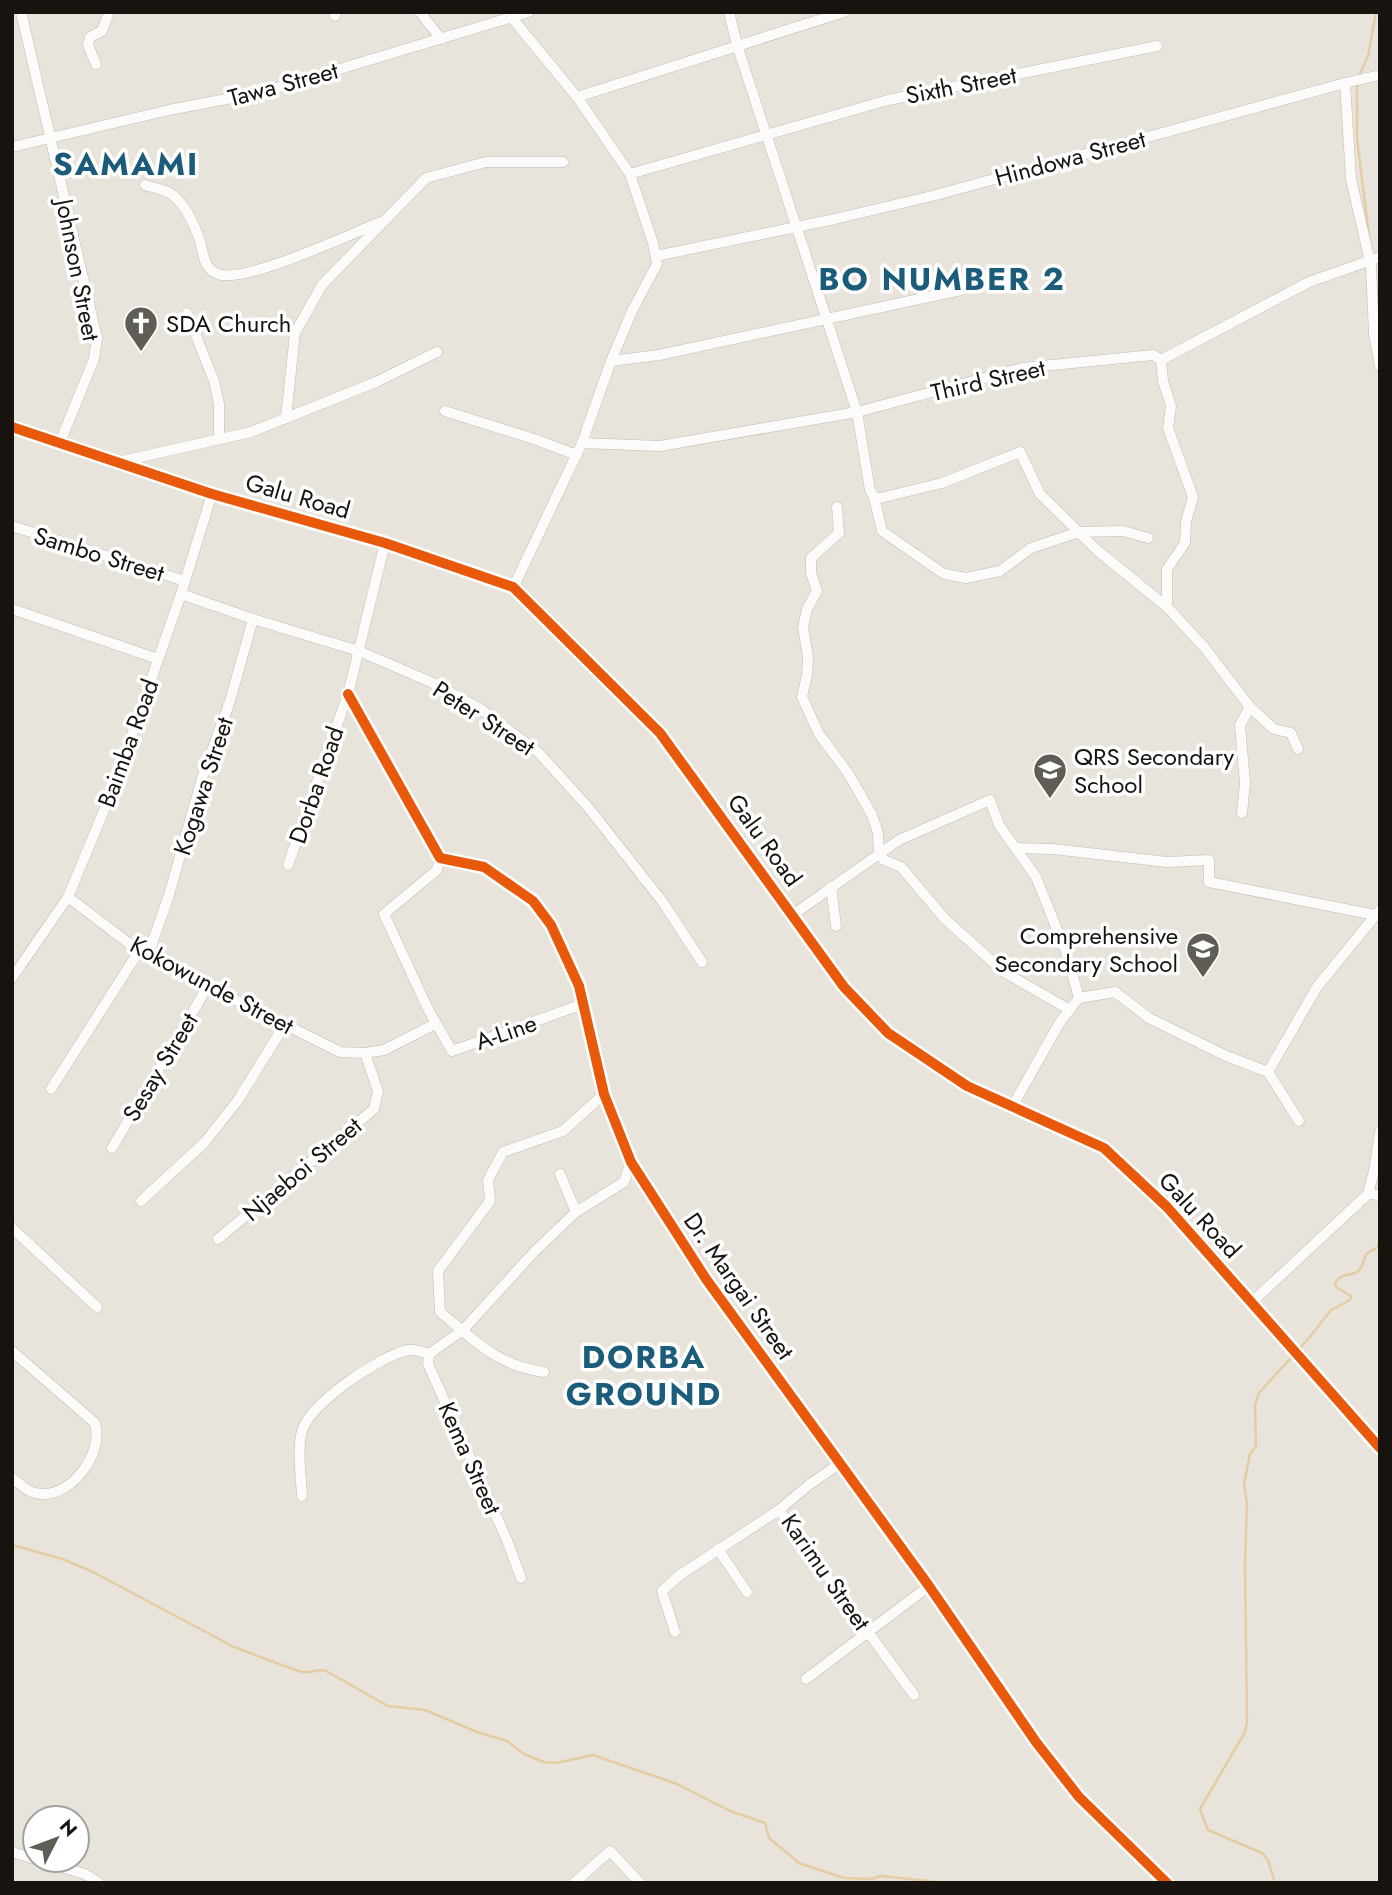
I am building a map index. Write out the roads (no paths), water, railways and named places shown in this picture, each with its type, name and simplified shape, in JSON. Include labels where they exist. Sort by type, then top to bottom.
[{"type":"street","name":"Johnson Street","points":[[21,12],[97,338],[94,359],[60,442]]},
{"type":"street","points":[[96,64],[88,45],[90,37],[102,30],[109,12]]},
{"type":"street","points":[[420,12],[441,39]]},
{"type":"street","name":"Tawa Street","points":[[12,146],[263,92],[529,12]]},
{"type":"street","points":[[729,12],[737,45],[857,412],[870,490],[874,496],[881,531],[944,574],[965,578],[1000,570],[1031,548],[1079,533],[1124,531],[1148,538]]},
{"type":"street","points":[[578,97],[844,12]]},
{"type":"street","points":[[512,18],[578,97],[630,174],[653,243],[657,264],[632,311],[611,361],[577,455],[513,588]]},
{"type":"street","name":"Sixth Street","points":[[630,174],[888,100],[1157,46]]},
{"type":"street","name":"Hindowa Street","points":[[656,256],[796,228],[936,195],[1380,75]]},
{"type":"street","points":[[1346,83],[1351,179],[1375,259],[1374,334],[1380,366]]},
{"type":"street","points":[[286,418],[295,333],[321,285],[426,178],[486,162],[563,162]]},
{"type":"street","points":[[145,185],[174,194],[190,215],[200,240],[204,260],[210,269],[220,275],[259,271],[385,220]]},
{"type":"street","points":[[1167,607],[1167,569],[1185,543],[1186,522],[1193,497],[1168,428],[1171,406],[1163,381],[1161,360],[1309,282],[1375,259]]},
{"type":"street","points":[[611,361],[659,355],[825,317],[961,290]]},
{"type":"street","points":[[187,313],[214,381],[219,404],[219,439]]},
{"type":"street","points":[[117,462],[251,432],[376,382],[437,352]]},
{"type":"street","name":"Third Street","points":[[582,443],[660,446],[857,412],[1022,368],[1153,355],[1161,360]]},
{"type":"street","points":[[444,411],[577,455]]},
{"type":"street","name":"Galu Road","points":[[12,427],[212,494],[384,542],[513,588],[660,733],[844,987],[888,1033],[967,1086],[1104,1148],[1167,1207],[1380,1448]]},
{"type":"street","points":[[874,496],[880,498],[942,483],[1020,452],[1040,494],[1079,533],[1167,607],[1204,647],[1250,707],[1274,729],[1291,733],[1298,749]]},
{"type":"street","name":"Baimba Road","points":[[12,978],[68,897],[114,786],[181,594],[212,494]]},
{"type":"street","points":[[837,507],[839,533],[811,558],[811,573],[817,591],[807,609],[803,627],[808,657],[802,697],[819,734],[848,773],[872,815],[878,833],[879,853],[884,860],[901,867],[945,919],[1003,972],[1069,1010]]},
{"type":"street","name":"Sambo Street","points":[[12,526],[185,581]]},
{"type":"street","name":"Dorba Road","points":[[288,865],[348,694],[384,542]]},
{"type":"street","name":"Peter Street","points":[[181,594],[253,619],[359,650],[433,683],[482,710],[539,752],[587,806],[662,901],[702,962]]},
{"type":"street","points":[[12,610],[158,659]]},
{"type":"street","name":"Kogawa Street","points":[[51,1089],[144,952],[169,895],[202,778],[230,701],[253,619]]},
{"type":"street","points":[[348,694],[440,858],[437,870],[384,914],[435,1024]]},
{"type":"street","points":[[1242,813],[1245,783],[1240,724],[1250,707]]},
{"type":"street","points":[[793,914],[900,840],[990,800],[999,825],[1036,877],[1066,952],[1079,998]]},
{"type":"street","points":[[1016,848],[1053,849],[1167,862],[1209,859],[1209,882],[1377,913],[1317,987],[1268,1072]]},
{"type":"street","name":"Dr. Margai Street","points":[[440,858],[484,867],[533,901],[551,925],[579,986],[604,1094],[631,1162],[706,1279],[929,1586],[1012,1710],[1079,1797],[1167,1883]]},
{"type":"street","points":[[831,887],[836,926]]},
{"type":"street","name":"Kokowunde Street","points":[[68,897],[144,952],[208,986],[340,1052],[365,1053]]},
{"type":"street","name":"Sesay Street","points":[[113,1148],[208,986]]},
{"type":"street","points":[[1012,1107],[1060,1023],[1079,998],[1115,992],[1149,1018],[1224,1055],[1268,1072],[1299,1121]]},
{"type":"street","name":"A-Line","points":[[365,1053],[384,1050],[435,1024],[452,1051],[583,1004]]},
{"type":"street","points":[[141,1201],[205,1142],[238,1100],[285,1024]]},
{"type":"street","name":"Njaeboi Street","points":[[218,1239],[374,1109],[378,1091],[365,1053]]},
{"type":"street","points":[[544,1372],[523,1369],[495,1357],[440,1312],[438,1271],[490,1201],[488,1180],[503,1152],[563,1131],[604,1094]]},
{"type":"street","points":[[1251,1303],[1368,1194],[1380,1132]]},
{"type":"street","points":[[302,1496],[302,1432],[309,1415],[328,1398],[382,1360],[410,1349],[429,1354],[463,1331],[535,1251],[576,1212],[624,1182],[631,1162]]},
{"type":"street","points":[[560,1174],[576,1212]]},
{"type":"street","points":[[1368,1194],[1380,1195]]},
{"type":"street","points":[[12,1228],[97,1307]]},
{"type":"street","points":[[12,1351],[95,1423],[97,1430],[88,1466],[74,1480],[54,1492],[41,1494],[30,1491],[12,1478]]},
{"type":"street","name":"Kema Street","points":[[429,1354],[428,1364],[508,1540],[522,1578]]},
{"type":"street","name":"Karimu Street","points":[[839,1464],[810,1483],[779,1510],[914,1695]]},
{"type":"street","points":[[675,1632],[662,1591],[680,1575],[779,1510]]},
{"type":"street","points":[[718,1549],[747,1592]]},
{"type":"street","points":[[806,1679],[929,1586]]},
{"type":"street","points":[[574,1883],[610,1851],[640,1883]]},
{"type":"waterway","points":[[1359,76],[1368,56],[1376,12]]},
{"type":"waterway","points":[[1357,83],[1357,138],[1369,236]]},
{"type":"waterway","points":[[1376,284],[1380,305]]},
{"type":"waterway","points":[[1275,1883],[1268,1860],[1262,1853],[1208,1830],[1200,1809],[1245,1732],[1247,1722],[1247,1504],[1244,1484],[1250,1454],[1256,1446],[1255,1405],[1259,1393],[1331,1310],[1350,1300],[1351,1296],[1336,1287],[1335,1283],[1345,1275],[1360,1270],[1366,1254],[1378,1247],[1380,1238]]},
{"type":"waterway","points":[[12,1545],[62,1559],[91,1571],[234,1647],[301,1672],[326,1671],[388,1706],[425,1710],[477,1732],[507,1741],[524,1754],[544,1762],[556,1763],[593,1755],[677,1784],[730,1811],[765,1823],[769,1838],[799,1863],[844,1878],[872,1879],[881,1876],[947,1883]]},
{"type":"place","name":"SDA Church","points":[[141,353]]},
{"type":"place","name":"QRS Secondary School","points":[[1050,800]]},
{"type":"place","name":"Comprehensive Secondary School","points":[[1203,979]]},
{"type":"district","name":"SAMAMI","points":[[126,164]]},
{"type":"district","name":"BO NUMBER 2","points":[[942,279]]},
{"type":"district","name":"DORBA GROUND","points":[[644,1376]]}]
